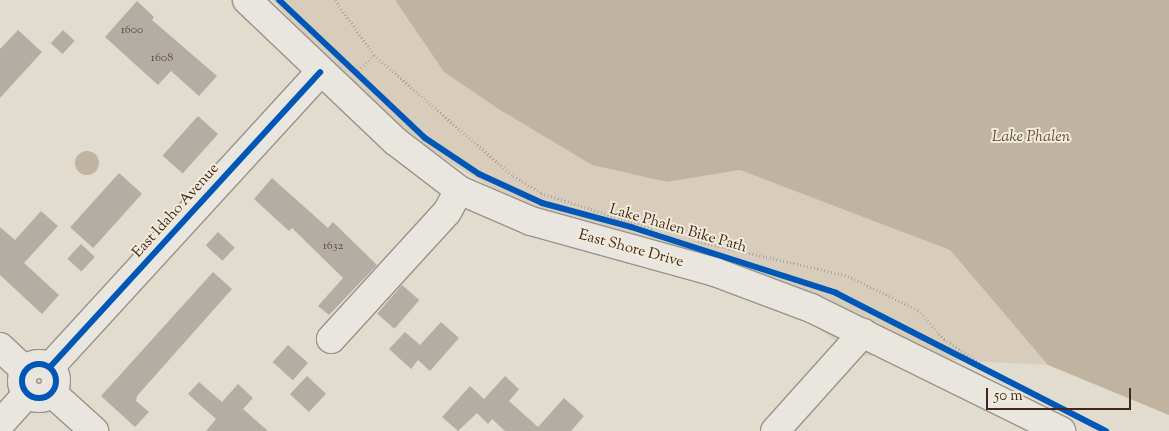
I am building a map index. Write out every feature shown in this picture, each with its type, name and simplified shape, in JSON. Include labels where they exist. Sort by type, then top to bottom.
[{"type":"street","name":"East Shore Drive","points":[[247,0],[320,72],[419,162],[460,190],[531,221],[715,272],[1069,420]]},
{"type":"street","name":"East Idaho Avenue","points":[[0,424],[320,72]]},
{"type":"street","points":[[331,339],[441,218],[460,190]]},
{"type":"street","points":[[775,431],[864,333]]},
{"type":"street","points":[[0,347],[94,431]]},
{"type":"path","points":[[335,0],[374,55],[513,176],[541,194],[659,233]]},
{"type":"path","points":[[355,73],[374,55]]},
{"type":"path","points":[[349,67],[362,80]]},
{"type":"path","points":[[687,241],[848,276],[918,310],[944,339],[983,365]]},
{"type":"path","points":[[935,344],[990,372]]},
{"type":"path","points":[[1069,420],[1106,431]]},
{"type":"path","points":[[1069,420],[1110,431]]},
{"type":"shaded area","points":[[273,0],[395,0],[444,72],[500,110],[592,165],[667,182],[740,170],[950,250],[1048,365],[856,355],[725,263],[527,209],[377,118]]},
{"type":"water","name":"Lake Phalen","points":[[395,0],[1169,0],[1169,415],[1048,365],[950,250],[740,170],[667,182],[592,165],[500,110],[444,72]]},
{"type":"water","points":[[87,151],[92,152],[98,158],[98,168],[92,174],[87,175],[82,174],[76,168],[75,163],[76,158],[82,152]]},
{"type":"building","points":[[137,1],[154,17],[152,20],[217,76],[199,96],[171,71],[158,85],[105,37]]},
{"type":"building","points":[[18,30],[42,52],[0,98],[0,49]]},
{"type":"building","points":[[63,30],[75,41],[62,54],[51,43]]},
{"type":"building","points":[[198,116],[218,134],[183,173],[163,155]]},
{"type":"building","points":[[119,173],[142,194],[93,248],[70,227]]},
{"type":"building","points":[[272,178],[328,228],[333,222],[377,265],[329,315],[318,306],[343,278],[292,228],[289,231],[254,199]]},
{"type":"building","points":[[41,211],[58,226],[24,263],[59,295],[42,314],[0,275],[0,227],[15,240]]},
{"type":"building","points":[[218,232],[235,248],[223,261],[206,245]]},
{"type":"building","points":[[81,244],[95,257],[81,272],[67,259]]},
{"type":"building","points":[[213,272],[232,289],[137,396],[136,401],[149,412],[135,427],[101,396]]},
{"type":"building","points":[[402,285],[419,300],[394,329],[377,314]]},
{"type":"building","points":[[441,322],[459,338],[430,371],[418,360],[411,369],[389,349],[405,332],[420,345]]},
{"type":"building","points":[[288,345],[308,363],[293,380],[273,362]]},
{"type":"building","points":[[307,376],[326,394],[309,412],[290,394]]},
{"type":"building","points":[[505,376],[519,389],[509,401],[538,427],[564,398],[584,416],[571,431],[505,431],[492,419],[488,424],[477,413],[458,431],[442,417],[470,386],[484,399]]},
{"type":"building","points":[[199,382],[222,402],[238,384],[253,398],[243,409],[268,431],[206,431],[216,419],[188,394]]},
{"type":"cycle path","name":"Lake Phalen Bike Path","points":[[279,0],[425,138],[479,174],[542,203],[631,227],[836,293],[1106,431]]},
{"type":"cycle path","points":[[50,367],[320,72]]},
{"type":"cycle path","points":[[39,364],[46,365],[51,369],[55,374],[56,381],[55,388],[51,393],[46,397],[39,398],[32,397],[27,393],[23,388],[22,381],[23,374],[27,369],[32,365],[39,364]]}]
